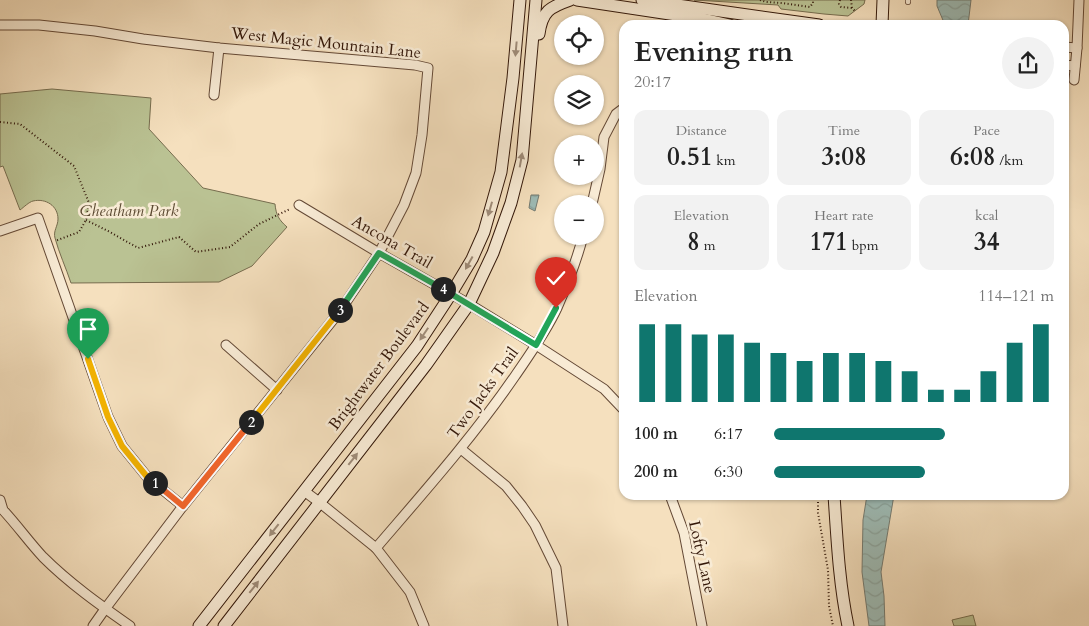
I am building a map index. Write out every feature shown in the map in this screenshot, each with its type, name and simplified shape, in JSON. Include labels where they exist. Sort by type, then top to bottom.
[{"type":"street","name":"Brightwater Boulevard","points":[[199,626],[417,346],[452,294],[472,259],[484,232],[501,172],[513,78],[520,0]]},
{"type":"street","points":[[224,626],[426,365],[469,304],[493,253],[511,203],[522,160],[536,0]]},
{"type":"street","points":[[529,79],[537,59],[540,23],[553,6],[570,0]]},
{"type":"street","points":[[577,0],[708,20]]},
{"type":"street","points":[[642,0],[783,20]]},
{"type":"street","points":[[882,20],[883,0]]},
{"type":"street","points":[[1074,80],[1079,0]]},
{"type":"street","name":"West Magic Mountain Lane","points":[[0,25],[95,31],[219,48],[415,65],[428,68],[422,135],[416,173],[404,204],[379,253],[340,311],[183,506],[93,626]]},
{"type":"street","points":[[1069,47],[1077,48]]},
{"type":"street","points":[[214,96],[219,48]]},
{"type":"street","points":[[1069,65],[1075,66]]},
{"type":"street","points":[[594,195],[604,137],[619,112]]},
{"type":"street","name":"Ancona Trail","points":[[299,205],[469,304]]},
{"type":"street","points":[[0,231],[38,218],[108,417],[122,446],[148,478],[183,506]]},
{"type":"street","name":"Two Jacks Trail","points":[[376,548],[461,449],[500,398],[536,345],[556,308],[580,245]]},
{"type":"street","points":[[469,304],[604,389],[619,405]]},
{"type":"street","points":[[226,345],[277,390]]},
{"type":"street","points":[[461,449],[506,486],[535,525],[556,568],[563,626]]},
{"type":"street","points":[[304,491],[376,548],[410,592],[424,626]]},
{"type":"street","points":[[0,500],[2,510],[43,556],[65,577],[130,626]]},
{"type":"street","name":"Lofty Lane","points":[[672,500],[684,532],[702,626]]},
{"type":"street","points":[[834,500],[839,569],[848,626]]},
{"type":"path","points":[[760,0],[810,7],[814,0]]},
{"type":"path","points":[[840,0],[839,4],[841,7],[852,8]]},
{"type":"path","points":[[851,0],[852,8],[855,11]]},
{"type":"path","points":[[0,122],[20,124],[74,166],[89,204],[86,220],[79,232],[47,244]]},
{"type":"path","points":[[86,220],[138,248],[179,237],[196,252],[230,247],[259,224],[299,205]]},
{"type":"path","points":[[818,500],[818,513],[828,570],[829,606],[832,626]]},
{"type":"green space","points":[[694,0],[865,0],[864,4],[848,16],[781,9],[778,5]]},
{"type":"green space","name":"Cheatham Park","points":[[52,89],[151,98],[149,129],[203,188],[275,204],[278,217],[287,227],[252,266],[219,282],[71,283],[55,238],[58,219],[56,210],[47,202],[38,200],[30,202],[20,210],[3,166],[0,167],[0,94]]},
{"type":"green space","points":[[973,615],[976,626],[954,626],[952,620]]},
{"type":"water","points":[[937,0],[971,0],[969,20],[943,20],[937,6]]},
{"type":"water","points":[[531,195],[539,195],[535,211],[529,208]]},
{"type":"water","points":[[866,500],[893,500],[881,572],[885,626],[869,626],[862,572],[863,520]]},
{"type":"route","points":[[88,359],[108,417],[122,446],[148,478],[183,506],[320,337],[379,253],[452,294],[536,345],[556,308]]}]
